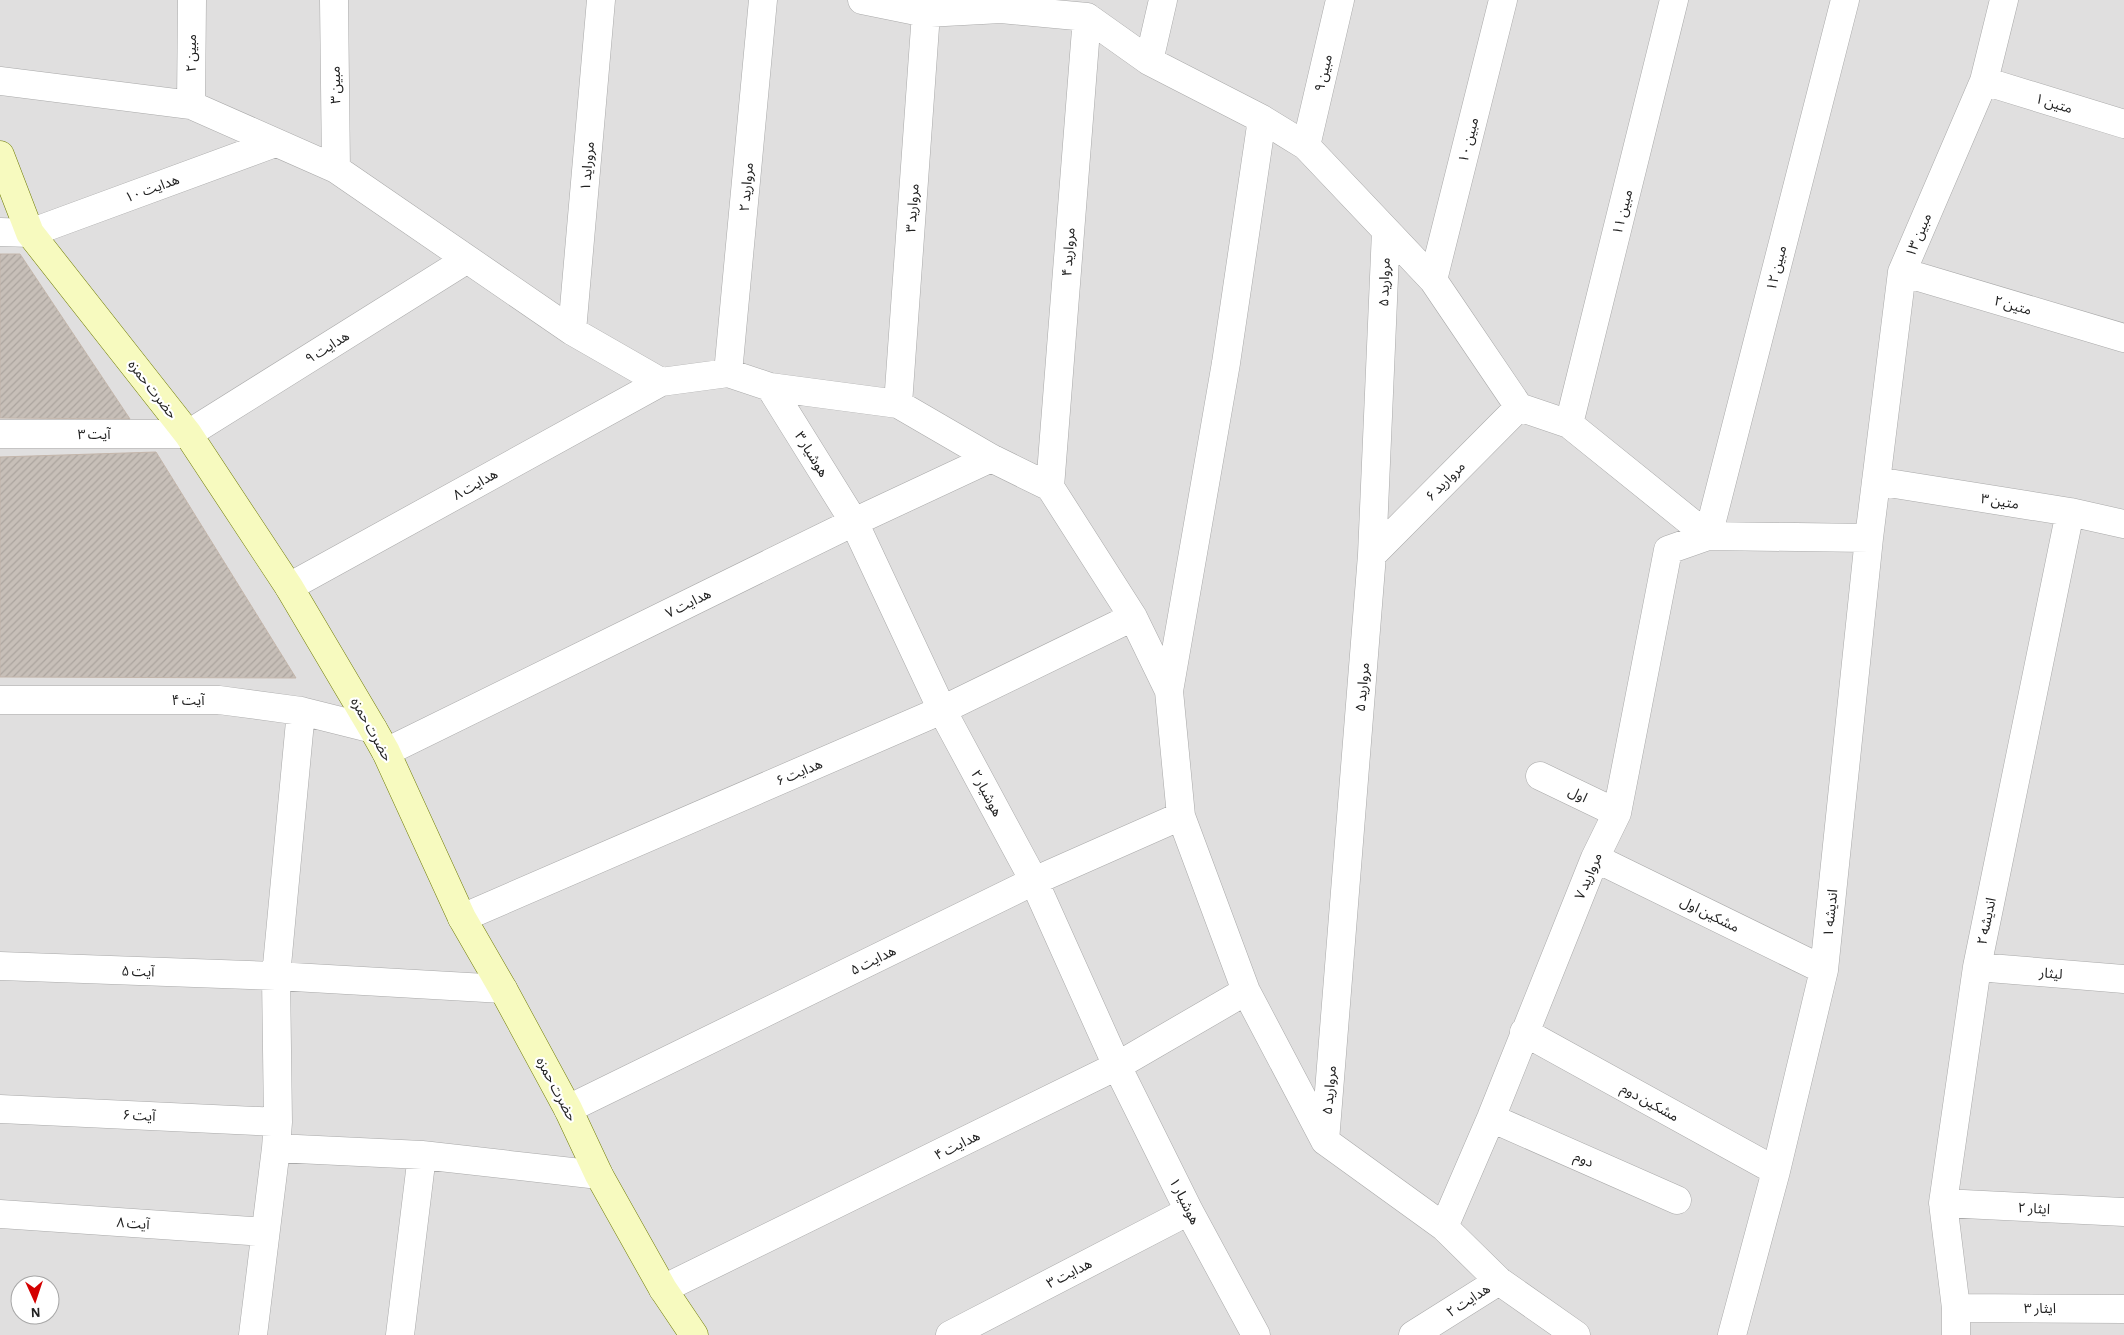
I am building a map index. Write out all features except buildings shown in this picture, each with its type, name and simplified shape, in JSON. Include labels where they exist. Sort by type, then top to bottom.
[{"type":"main road","name":"حضرت حمزه","points":[[0,155],[30,233],[188,434],[289,587],[379,740],[462,918],[568,1109],[599,1176],[663,1290],[694,1335]]},
{"type":"street","name":"مبین ۲","points":[[191,105],[192,0]]},
{"type":"street","name":"مبین ۳","points":[[334,0],[336,169]]},
{"type":"street","name":"مروراید ۱","points":[[572,331],[601,0]]},
{"type":"street","name":"مروارید ۲","points":[[728,373],[764,0]]},
{"type":"street","points":[[862,0],[926,13],[1002,5],[1086,17],[1149,62],[1262,120],[1306,146],[1432,280],[1519,407],[1569,424],[1708,536],[1869,538]]},
{"type":"street","points":[[1149,62],[1163,0]]},
{"type":"street","name":"مبین ۹","points":[[1306,146],[1340,0]]},
{"type":"street","name":"مبین ۱۰","points":[[1432,280],[1503,0]]},
{"type":"street","name":"مبین ۱۱","points":[[1569,424],[1674,0]]},
{"type":"street","name":"مبین ۱۲","points":[[1708,536],[1845,0]]},
{"type":"street","name":"مبین ۱۳","points":[[1876,481],[1902,272],[1984,81],[2004,0]]},
{"type":"street","name":"مروارید ۳","points":[[898,404],[926,13]]},
{"type":"street","name":"مروارید ۴","points":[[1050,487],[1086,17]]},
{"type":"street","points":[[0,81],[191,105],[336,169],[572,331],[661,382],[728,373],[770,387],[898,404],[991,458],[1050,487],[1132,616],[1169,691]]},
{"type":"street","name":"متین ۱","points":[[1984,81],[2124,124]]},
{"type":"street","points":[[1262,120],[1226,363],[1169,691],[1181,816],[1246,990],[1325,1142],[1444,1227],[1499,1280],[1576,1335]]},
{"type":"street","name":"هدایت ۱۰","points":[[30,233],[275,143]]},
{"type":"street","name":"مروارید ۵","points":[[1325,1142],[1372,555],[1386,231]]},
{"type":"street","points":[[0,232],[30,233]]},
{"type":"street","name":"هدایت ۹","points":[[188,434],[466,260]]},
{"type":"street","name":"متین ۲","points":[[1902,272],[2124,338]]},
{"type":"street","name":"هدایت ۸","points":[[289,587],[661,382]]},
{"type":"street","name":"هوشیار ۳","points":[[770,387],[854,522]]},
{"type":"street","name":"مروارید ۶","points":[[1372,555],[1519,407]]},
{"type":"street","name":"آیت ۳","points":[[0,434],[188,434]]},
{"type":"street","name":"هدایت ۷","points":[[379,740],[991,458]]},
{"type":"street","name":"متین ۳","points":[[1876,481],[2070,512],[2124,524]]},
{"type":"street","name":"اندیشه ۱","points":[[1732,1335],[1776,1171],[1824,970],[1876,481]]},
{"type":"street","name":"اندیشه ۲","points":[[1956,1335],[1956,1308],[1943,1203],[1977,967],[2070,512]]},
{"type":"street","name":"هوشیار ۲","points":[[854,522],[942,710],[1034,881],[1118,1066]]},
{"type":"street","name":"مروارید ۷","points":[[1444,1227],[1596,858],[1617,813],[1668,550],[1708,536]]},
{"type":"street","name":"هدایت ۶","points":[[462,918],[942,710],[1132,616]]},
{"type":"street","name":"آیت ۴","points":[[0,700],[219,700],[301,711],[379,740]]},
{"type":"street","points":[[253,1335],[277,1135],[276,976],[301,711]]},
{"type":"street","name":"اول","points":[[1540,776],[1617,813]]},
{"type":"street","name":"هدایت ۵","points":[[568,1109],[1034,881],[1181,816]]},
{"type":"street","name":"مشکین اول","points":[[1596,858],[1824,970]]},
{"type":"street","name":"آیت ۵","points":[[0,966],[276,976],[503,989]]},
{"type":"street","name":"لیثار","points":[[1977,967],[2124,979]]},
{"type":"street","name":"هدایت ۴","points":[[663,1290],[1118,1066],[1246,990]]},
{"type":"street","name":"مشکین دوم","points":[[1524,1032],[1776,1171]]},
{"type":"street","name":"هوشیار ۱","points":[[1118,1066],[1189,1211],[1256,1335]]},
{"type":"street","name":"آیت ۶","points":[[0,1109],[277,1135],[422,1155],[599,1176]]},
{"type":"street","name":"دوم","points":[[1490,1118],[1677,1200]]},
{"type":"street","points":[[400,1335],[422,1155]]},
{"type":"street","name":"ایثار ۲","points":[[1943,1203],[2124,1212]]},
{"type":"street","name":"هدایت ۳","points":[[950,1335],[1189,1211]]},
{"type":"street","name":"آیت ۸","points":[[0,1214],[265,1232]]},
{"type":"street","name":"هدایت ۲","points":[[1413,1335],[1499,1280]]},
{"type":"street","name":"ایثار ۳","points":[[1956,1308],[2124,1309]]},
{"type":"shaded area","points":[[0,0],[2124,0],[2124,1335],[0,1335]]}]
